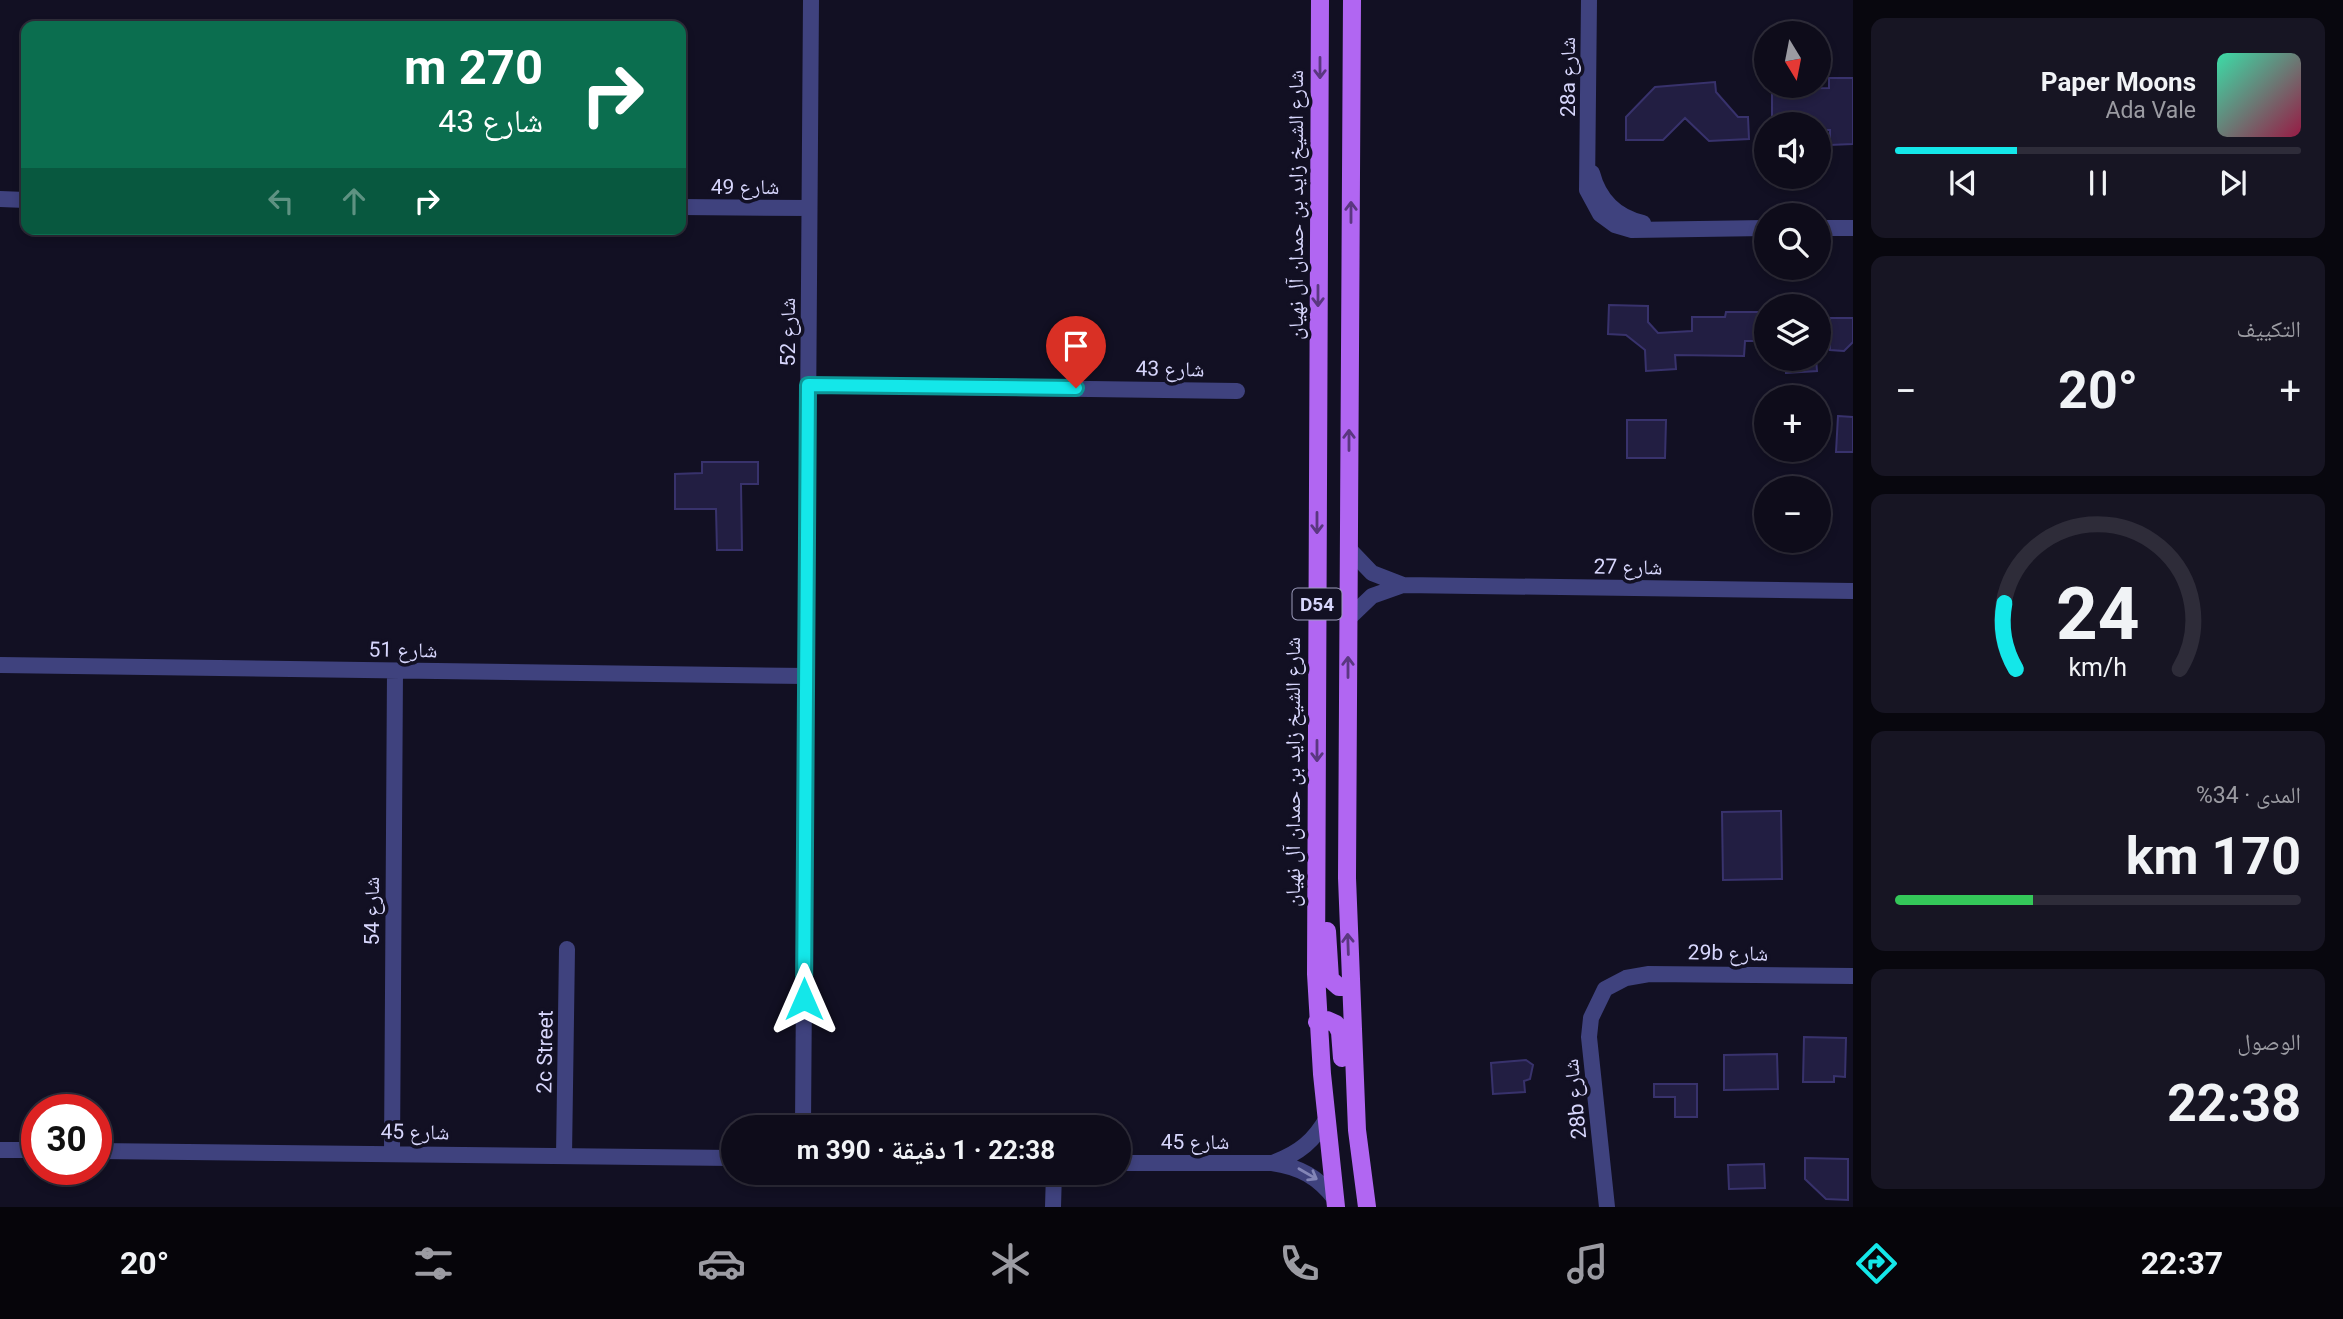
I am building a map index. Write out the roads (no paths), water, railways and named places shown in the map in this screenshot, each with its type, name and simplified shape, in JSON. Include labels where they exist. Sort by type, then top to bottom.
[{"type":"main road","name":"شارع الشيخ زايد بن حمدان آل نهيان","points":[[1320,0],[1317,1022],[1336,1203]]},
{"type":"main road","name":"D54","points":[[1352,0],[1346,851],[1357,1130],[1367,1207]]},
{"type":"main road","points":[[1317,869],[1326,908],[1329,974],[1334,984],[1350,987]]},
{"type":"main road","points":[[1317,1022],[1327,1020],[1338,1028],[1346,1086],[1357,1130]]},
{"type":"street","name":"شارع 52","points":[[803,1115],[811,0]]},
{"type":"street","name":"28a شارع","points":[[1589,0],[1588,154],[1585,181],[1600,205],[1628,219],[1662,227],[1754,228]]},
{"type":"street","points":[[0,200],[21,200]]},
{"type":"street","name":"شارع 49","points":[[686,207],[809,208]]},
{"type":"street","points":[[1831,228],[1853,228]]},
{"type":"street","name":"شارع 43","points":[[808,385],[1237,391]]},
{"type":"street","name":"شارع 27","points":[[1349,549],[1372,573],[1403,585]]},
{"type":"street","name":"شارع 27","points":[[1348,619],[1372,596],[1403,585],[1853,591]]},
{"type":"street","name":"شارع 51","points":[[0,665],[806,676]]},
{"type":"street","name":"شارع 54","points":[[391,1153],[395,671]]},
{"type":"street","name":"2c Street","points":[[564,1156],[567,949]]},
{"type":"street","name":"29b شارع","points":[[1605,989],[1626,978],[1649,974],[1853,976]]},
{"type":"street","name":"28b شارع","points":[[1605,989],[1591,1018],[1589,1037],[1607,1207]]},
{"type":"street","name":"شارع 45","points":[[1272,1163],[1305,1147],[1318,1134],[1327,1118]]},
{"type":"street","points":[[0,1150],[21,1150]]},
{"type":"street","name":"شارع 45","points":[[112,1151],[721,1158]]},
{"type":"street","name":"شارع 45","points":[[1131,1163],[1272,1163],[1291,1166],[1309,1173],[1324,1184],[1336,1203]]},
{"type":"street","points":[[1053,1207],[1054,1185]]}]
